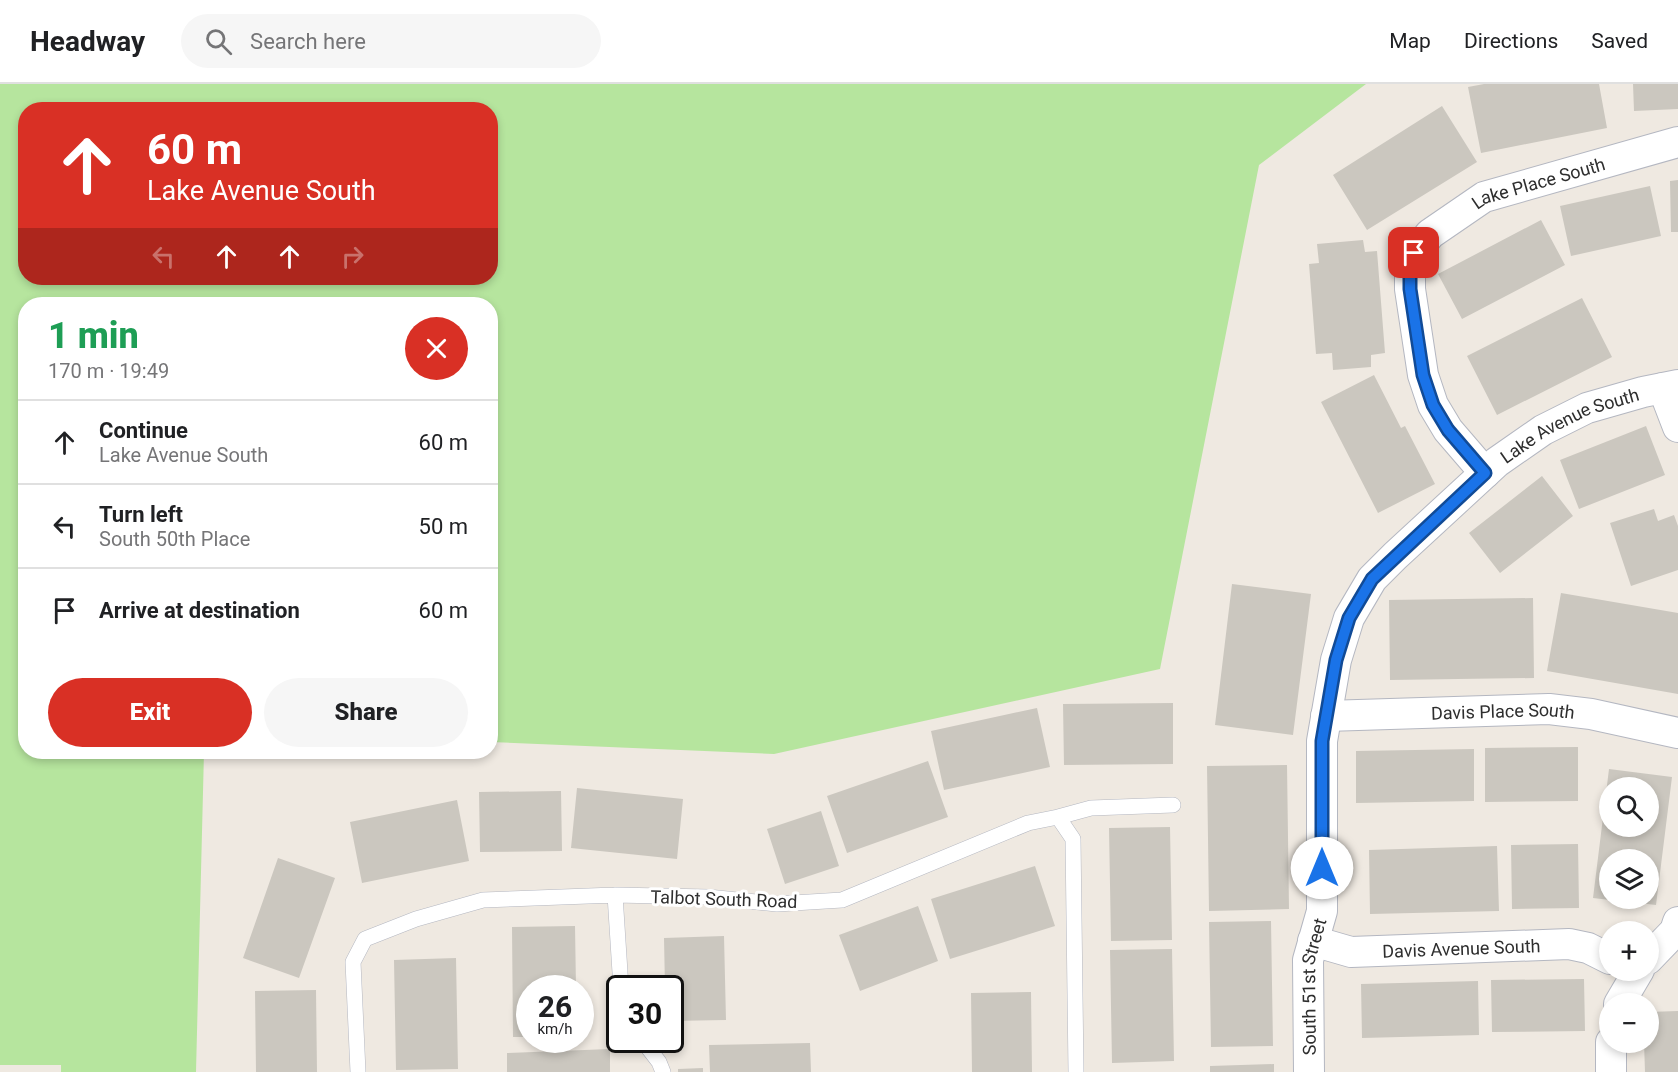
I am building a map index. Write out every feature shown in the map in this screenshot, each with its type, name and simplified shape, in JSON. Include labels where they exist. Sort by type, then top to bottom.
[{"type":"street","name":"Lake Place South","points":[[1485,473],[1448,430],[1433,405],[1423,375],[1410,289],[1410,271],[1414,253],[1430,234],[1484,197],[1678,142]]},
{"type":"street","name":"Lake Avenue South","points":[[1349,618],[1372,579],[1497,462],[1543,429],[1587,408],[1671,387]]},
{"type":"street","points":[[1671,387],[1678,427]]},
{"type":"street","name":"South 51st Street","points":[[1309,1072],[1308,960],[1322,911],[1322,741],[1336,660],[1349,618]]},
{"type":"street","name":"Davis Place South","points":[[1326,716],[1549,710],[1591,714],[1678,733]]},
{"type":"street","points":[[1659,948],[1675,931],[1678,922]]},
{"type":"street","name":"Davis Avenue South","points":[[1313,940],[1351,952],[1569,944],[1588,948],[1599,954]]},
{"type":"street","points":[[1611,1053],[1611,1072]]},
{"type":"lane","name":"Talbot South Road","points":[[358,1072],[353,962],[365,939],[416,919],[483,900],[615,895],[708,897],[777,904],[842,900],[1028,824],[1091,808],[1173,805]]},
{"type":"lane","points":[[1058,817],[1072,839],[1076,1072]]},
{"type":"lane","points":[[615,895],[620,975]]},
{"type":"lane","points":[[652,1053],[663,1072]]},
{"type":"green space","points":[[0,84],[1366,84],[1259,165],[1160,669],[774,754],[498,742],[498,297],[18,297],[18,759],[204,759],[196,1072],[61,1072],[61,1065],[0,1065]]},
{"type":"building","points":[[1484,84],[1599,84],[1607,128],[1481,153],[1468,87]]},
{"type":"building","points":[[1633,84],[1678,84],[1678,109],[1634,111]]},
{"type":"building","points":[[1442,106],[1477,162],[1367,230],[1333,175]]},
{"type":"building","points":[[1678,180],[1678,232],[1671,232],[1670,181]]},
{"type":"building","points":[[1650,186],[1661,236],[1571,256],[1560,206]]},
{"type":"building","points":[[1541,220],[1565,265],[1462,319],[1438,274]]},
{"type":"building","points":[[1363,240],[1365,252],[1377,251],[1385,353],[1371,355],[1371,367],[1333,370],[1332,353],[1316,354],[1309,264],[1319,263],[1317,244]]},
{"type":"building","points":[[1582,298],[1612,357],[1497,415],[1467,356]]},
{"type":"building","points":[[1374,375],[1401,428],[1405,426],[1435,484],[1378,513],[1321,402]]},
{"type":"building","points":[[1646,426],[1665,475],[1579,509],[1560,460]]},
{"type":"building","points":[[1542,476],[1573,516],[1500,573],[1469,533]]},
{"type":"building","points":[[1654,509],[1658,521],[1674,515],[1678,526],[1678,570],[1631,586],[1610,523]]},
{"type":"building","points":[[1232,584],[1311,594],[1293,735],[1215,725]]},
{"type":"building","points":[[1561,593],[1678,613],[1678,694],[1547,671]]},
{"type":"building","points":[[1533,598],[1534,678],[1390,680],[1389,600]]},
{"type":"building","points":[[1173,703],[1173,764],[1064,765],[1063,704]]},
{"type":"building","points":[[1037,708],[1050,767],[944,790],[931,731]]},
{"type":"building","points":[[1578,747],[1578,801],[1485,802],[1485,748]]},
{"type":"building","points":[[1474,749],[1474,801],[1356,803],[1356,751]]},
{"type":"building","points":[[928,761],[948,817],[847,853],[827,796]]},
{"type":"building","points":[[1287,765],[1289,909],[1209,911],[1207,766]]},
{"type":"building","points":[[1609,769],[1672,777],[1659,881],[1659,849],[1599,849],[1601,837],[1659,837],[1659,777],[1608,777]]},
{"type":"building","points":[[577,788],[683,799],[677,859],[571,848]]},
{"type":"building","points":[[561,791],[562,851],[480,852],[479,792]]},
{"type":"building","points":[[457,800],[469,861],[362,883],[350,822]]},
{"type":"building","points":[[821,811],[839,866],[785,884],[767,829]]},
{"type":"building","points":[[1170,827],[1172,940],[1111,941],[1109,828]]},
{"type":"building","points":[[1578,844],[1579,908],[1512,909],[1511,845]]},
{"type":"building","points":[[1497,846],[1499,911],[1370,914],[1369,850]]},
{"type":"building","points":[[1599,850],[1599,899],[1593,898]]},
{"type":"building","points":[[278,858],[335,878],[299,978],[243,958]]},
{"type":"building","points":[[1035,866],[1055,926],[950,959],[931,899]]},
{"type":"building","points":[[918,906],[938,961],[860,991],[839,935]]},
{"type":"building","points":[[1271,921],[1273,1046],[1211,1047],[1209,922]]},
{"type":"building","points":[[575,926],[576,975],[516,975],[516,1037],[513,1037],[512,927]]},
{"type":"building","points":[[724,936],[726,1020],[684,1021],[684,975],[665,975],[664,938]]},
{"type":"building","points":[[1172,949],[1174,1061],[1112,1063],[1110,950]]},
{"type":"building","points":[[456,958],[458,1069],[396,1070],[394,960]]},
{"type":"building","points":[[1584,979],[1585,1031],[1492,1032],[1491,980]]},
{"type":"building","points":[[1478,981],[1479,1035],[1362,1038],[1361,984]]},
{"type":"building","points":[[316,990],[317,1072],[256,1072],[255,991]]},
{"type":"building","points":[[1031,992],[1032,1072],[972,1072],[971,993]]},
{"type":"building","points":[[1678,1011],[1678,1072],[1645,1072],[1644,1053],[1659,1053],[1659,1012]]},
{"type":"building","points":[[810,1043],[811,1072],[710,1072],[709,1045]]},
{"type":"building","points":[[606,1049],[606,1053],[610,1053],[610,1072],[507,1072],[507,1053],[594,1053],[594,1050]]},
{"type":"building","points":[[1274,1064],[1274,1072],[1210,1072],[1210,1066]]},
{"type":"building","points":[[703,1068],[703,1072],[678,1072],[678,1069]]},
{"type":"route","points":[[1322,868],[1322,741],[1336,660],[1349,618],[1372,579],[1485,473],[1448,430],[1433,405],[1423,375],[1410,289],[1410,271],[1414,253]]}]
